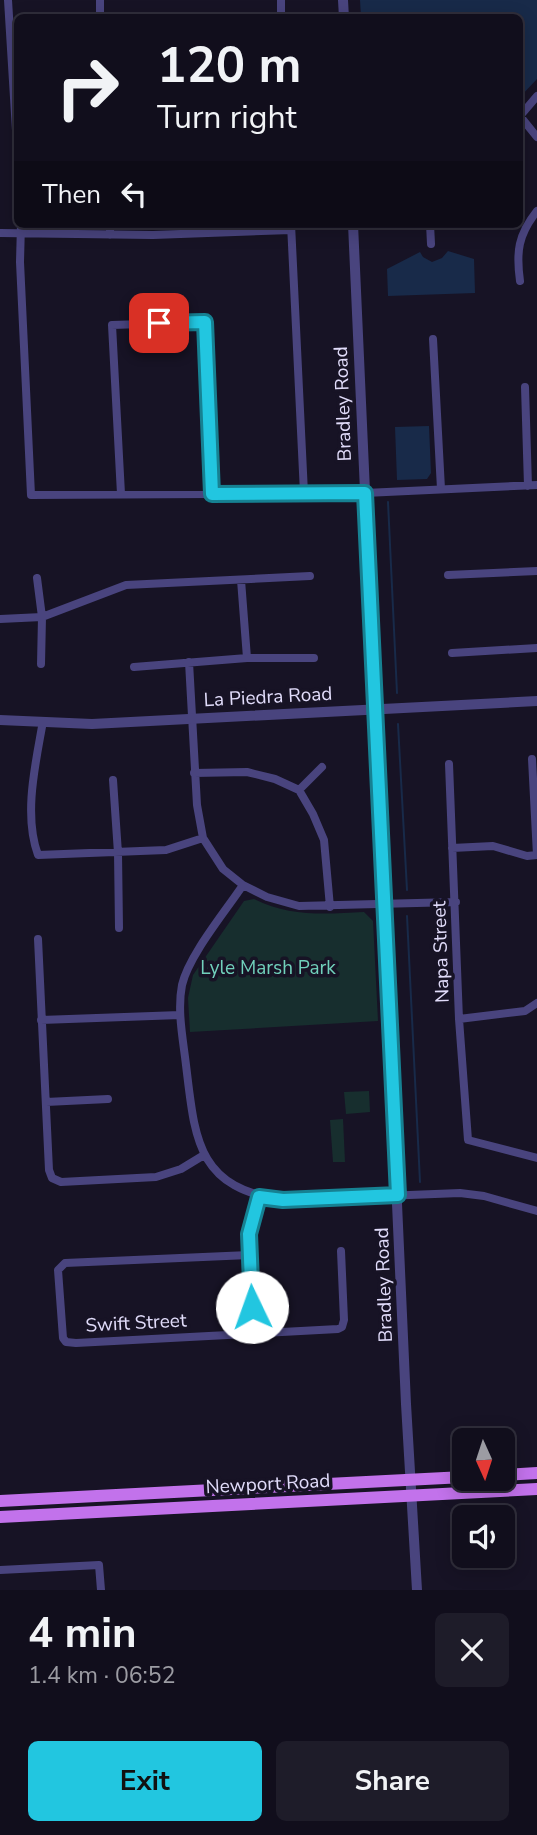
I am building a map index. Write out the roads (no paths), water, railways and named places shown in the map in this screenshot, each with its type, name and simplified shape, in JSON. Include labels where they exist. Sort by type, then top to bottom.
[{"type":"main road","points":[[515,1475],[537,1474]]},
{"type":"main road","name":"Newport Road","points":[[0,1501],[452,1478]]},
{"type":"main road","name":"Newport Road","points":[[0,1517],[537,1489]]},
{"type":"street","points":[[8,0],[14,98]]},
{"type":"street","points":[[523,112],[537,96]]},
{"type":"street","points":[[523,120],[537,137]]},
{"type":"street","points":[[520,281],[517,258],[524,228],[537,211]]},
{"type":"street","points":[[110,228],[110,234]]},
{"type":"street","points":[[0,233],[21,229],[110,234],[246,228]]},
{"type":"street","points":[[291,228],[304,493]]},
{"type":"street","name":"Bradley Road","points":[[353,228],[417,1590]]},
{"type":"street","points":[[430,228],[431,244]]},
{"type":"street","points":[[21,229],[20,262],[32,495],[365,493],[532,485],[525,387]]},
{"type":"street","points":[[121,494],[112,325],[205,322],[212,494]]},
{"type":"street","points":[[433,339],[441,489]]},
{"type":"street","points":[[448,575],[537,571]]},
{"type":"street","points":[[0,619],[42,617],[126,585],[310,576]]},
{"type":"street","points":[[37,578],[42,617],[41,664]]},
{"type":"street","points":[[242,580],[247,658]]},
{"type":"street","points":[[452,653],[537,648]]},
{"type":"street","points":[[134,667],[247,658],[314,658]]},
{"type":"street","points":[[189,662],[197,805],[203,838],[223,869],[243,885],[267,897],[299,906],[456,902]]},
{"type":"street","name":"La Piedra Road","points":[[0,720],[92,724],[537,701]]},
{"type":"street","points":[[43,721],[33,777],[32,803],[38,855],[166,850],[203,838]]},
{"type":"street","points":[[452,848],[493,846],[527,856],[537,855],[532,759]]},
{"type":"street","name":"Napa Street","points":[[449,764],[459,1019],[468,1140],[537,1158]]},
{"type":"street","points":[[299,790],[322,767]]},
{"type":"street","points":[[194,773],[247,772],[275,779],[299,790],[324,840],[330,907]]},
{"type":"street","points":[[113,780],[119,928]]},
{"type":"street","points":[[243,885],[193,960],[183,984],[180,1015],[194,1128],[204,1155],[216,1172],[230,1183],[259,1197],[283,1200],[472,1194],[537,1211]]},
{"type":"street","points":[[37,939],[52,1178],[61,1181],[156,1177],[181,1169],[204,1155]]},
{"type":"street","points":[[459,1019],[525,1011],[537,1003]]},
{"type":"street","points":[[41,1020],[180,1015]]},
{"type":"street","points":[[46,1102],[108,1099]]},
{"type":"street","points":[[253,1333],[249,1234],[259,1197]]},
{"type":"street","name":"Swift Street","points":[[249,1255],[65,1263],[58,1270],[62,1334],[66,1342],[332,1330],[342,1327],[344,1320],[341,1251]]},
{"type":"street","points":[[0,1570],[99,1565],[101,1590]]},
{"type":"water","points":[[360,0],[537,0],[537,79],[523,94],[523,14],[361,14]]},
{"type":"water","points":[[448,251],[474,259],[475,293],[388,296],[387,269],[420,252],[432,262],[442,258]]},
{"type":"water","points":[[429,426],[431,473],[427,479],[397,480],[395,427]]},
{"type":"waterway","points":[[388,502],[397,693]]},
{"type":"waterway","points":[[398,724],[407,890]]},
{"type":"waterway","points":[[407,916],[420,1182]]},
{"type":"park label","name":"Lyle Marsh Park","points":[[268,968]]}]
